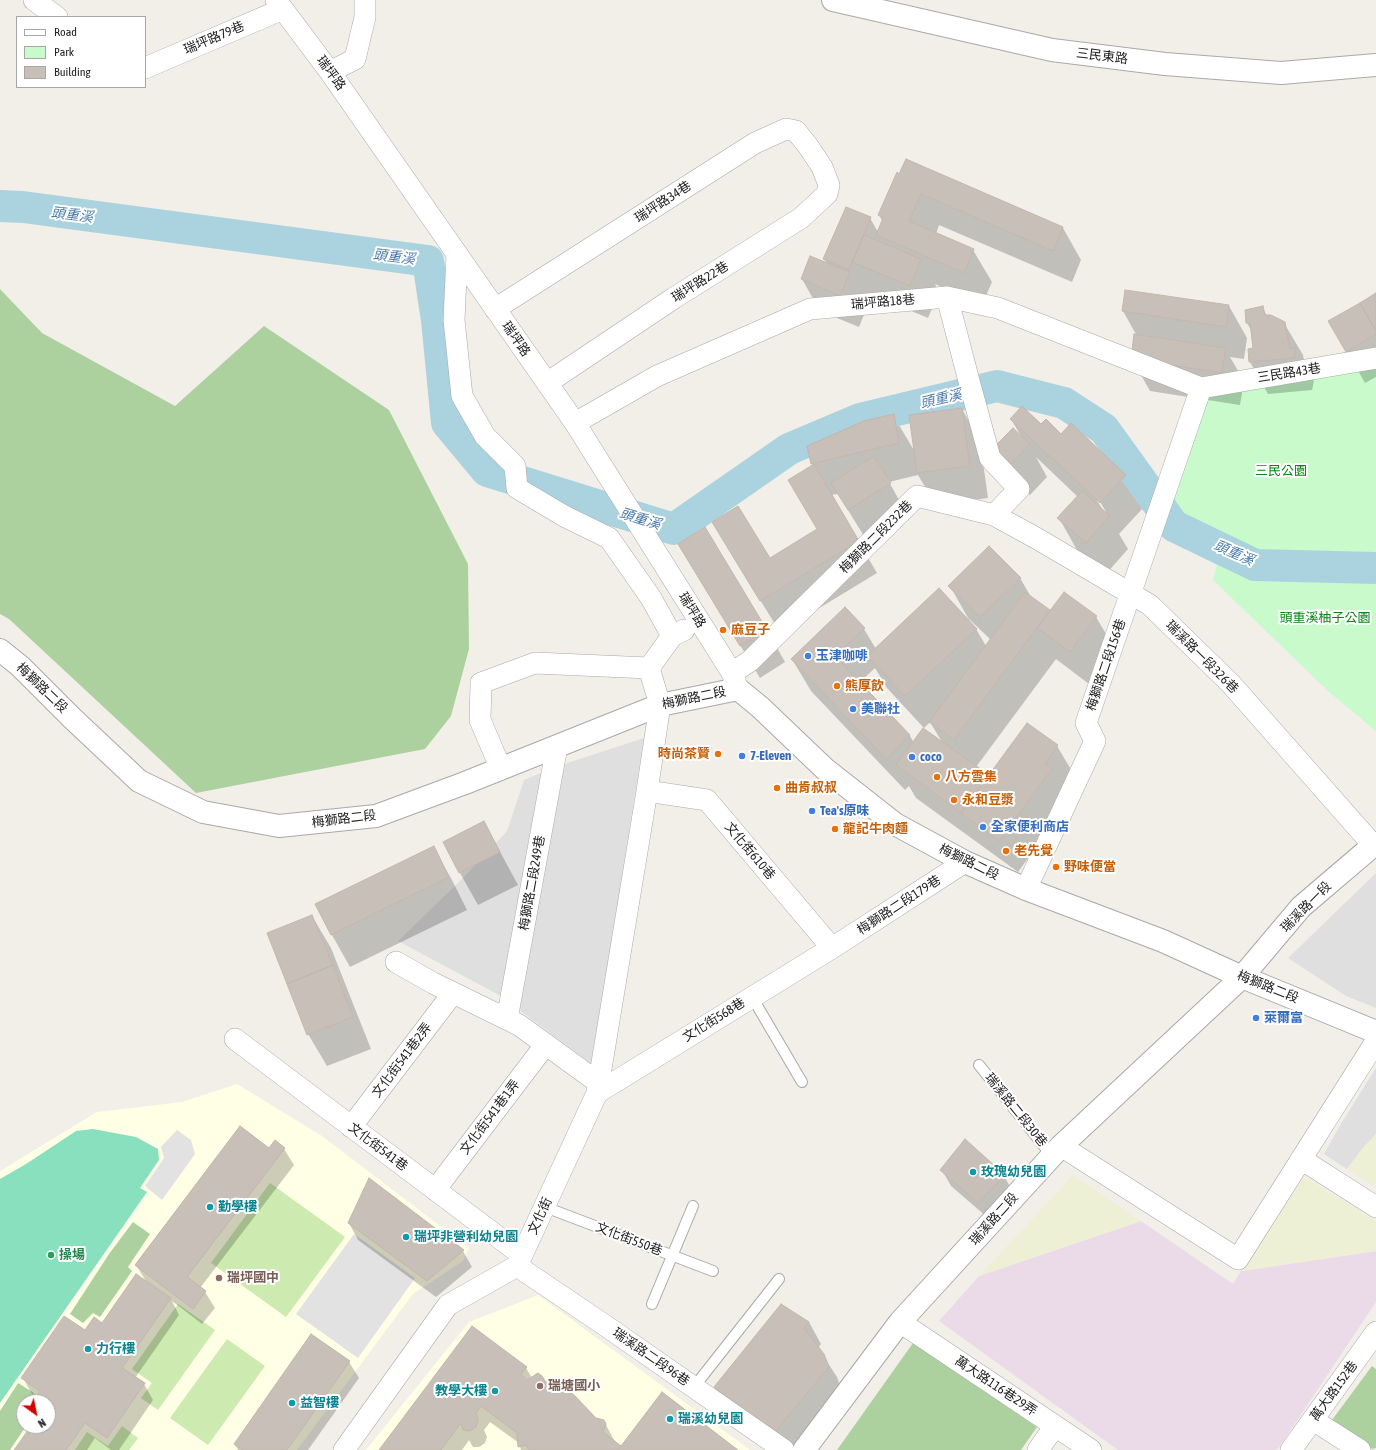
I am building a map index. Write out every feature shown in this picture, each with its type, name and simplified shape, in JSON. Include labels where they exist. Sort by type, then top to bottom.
[{"type":"street","points":[[34,0],[56,16]]},
{"type":"street","points":[[330,72],[355,59],[365,17],[365,0]]},
{"type":"street","name":"三民東路","points":[[833,0],[1052,50],[1164,64],[1281,73],[1376,65]]},
{"type":"street","name":"瑞坪路","points":[[280,5],[330,72],[575,422],[735,681]]},
{"type":"street","name":"瑞坪路79巷","points":[[146,68],[280,5]]},
{"type":"street","name":"瑞坪路34巷","points":[[495,308],[754,143],[786,129],[796,131],[822,167]]},
{"type":"street","name":"瑞坪路22巷","points":[[547,383],[674,298],[801,218],[827,194],[829,184],[822,167]]},
{"type":"street","points":[[457,254],[454,320],[462,396],[485,436],[515,466],[517,488],[564,516],[609,538],[651,598],[672,636]]},
{"type":"street","points":[[947,297],[990,458],[1019,489],[994,515]]},
{"type":"street","name":"瑞坪路18巷","points":[[575,422],[657,376],[810,309],[947,297],[998,308],[1201,388]]},
{"type":"street","name":"三民路43巷","points":[[1201,388],[1376,358]]},
{"type":"street","points":[[1131,594],[1163,496],[1201,388]]},
{"type":"street","name":"梅獅路二段232巷","points":[[735,681],[750,661],[917,496],[994,515]]},
{"type":"street","name":"瑞溪路一段326巷","points":[[994,515],[1150,605],[1231,684],[1375,844]]},
{"type":"street","name":"梅獅路二段156巷","points":[[1026,889],[1095,741],[1086,723],[1131,594]]},
{"type":"street","points":[[649,668],[672,636],[699,621]]},
{"type":"street","name":"梅獅路二段","points":[[0,650],[20,666],[72,718],[139,781],[204,812],[279,826],[376,816],[501,769],[660,705],[735,681],[825,769],[895,824],[965,862],[1026,889],[1163,941],[1242,977],[1376,1032]]},
{"type":"street","points":[[501,769],[480,720],[481,683],[535,664],[649,668]]},
{"type":"street","points":[[649,668],[660,705]]},
{"type":"street","name":"文化街","points":[[520,1261],[598,1088],[660,705]]},
{"type":"street","name":"梅獅路二段249巷","points":[[507,1019],[556,746]]},
{"type":"street","name":"文化街610巷","points":[[647,791],[706,800],[832,948]]},
{"type":"street","name":"瑞溪路一段","points":[[1242,977],[1301,907],[1375,844]]},
{"type":"street","name":"梅獅路二段179巷","points":[[832,948],[965,862]]},
{"type":"street","name":"文化街568巷","points":[[598,1088],[832,948]]},
{"type":"street","points":[[396,962],[453,993],[519,1025],[546,1044],[598,1088]]},
{"type":"street","name":"瑞溪路二段","points":[[804,1450],[900,1322],[1057,1151],[1242,977]]},
{"type":"street","name":"文化街541巷2弄","points":[[351,1126],[453,993]]},
{"type":"street","name":"文化街541巷","points":[[235,1039],[435,1190],[520,1261]]},
{"type":"street","points":[[1057,1151],[1238,1259],[1376,1041]]},
{"type":"street","name":"文化街541巷1弄","points":[[435,1190],[546,1044]]},
{"type":"street","points":[[1301,1159],[1376,1207]]},
{"type":"street","points":[[344,1450],[448,1305],[520,1261]]},
{"type":"street","name":"瑞溪路二段96巷","points":[[520,1261],[784,1450]]},
{"type":"street","name":"萬大路116巷29弄","points":[[900,1322],[1091,1450]]},
{"type":"street","name":"萬大路152巷","points":[[1291,1450],[1376,1332]]},
{"type":"street","points":[[1313,1420],[1360,1450]]},
{"type":"street","points":[[1038,1450],[1055,1426]]},
{"type":"lane","points":[[752,997],[802,1082]]},
{"type":"lane","name":"瑞溪路二段30巷","points":[[979,1065],[1057,1151]]},
{"type":"lane","points":[[652,1304],[693,1206]]},
{"type":"lane","name":"文化街550巷","points":[[545,1207],[713,1271]]},
{"type":"lane","points":[[694,1387],[779,1279]]},
{"type":"shaded area","points":[[644,738],[592,1064],[499,995],[398,941],[462,879],[507,831],[524,780],[555,767]]},
{"type":"shaded area","points":[[1376,873],[1376,1008],[1346,996],[1288,958]]},
{"type":"shaded area","points":[[1376,1068],[1376,1134],[1347,1169],[1324,1154]]},
{"type":"shaded area","name":"瑞坪國中","points":[[237,1084],[322,1136],[469,1248],[463,1261],[413,1294],[297,1450],[0,1450],[0,1171],[97,1112],[182,1102]]},
{"type":"shaded area","points":[[177,1130],[191,1140],[195,1154],[162,1200],[145,1186],[164,1158],[161,1147]]},
{"type":"shaded area","points":[[1376,1134],[1376,1188],[1347,1169]]},
{"type":"shaded area","points":[[1073,1175],[1141,1221],[979,1276]]},
{"type":"shaded area","points":[[1304,1177],[1376,1221],[1376,1251],[1241,1271]]},
{"type":"shaded area","points":[[1141,1221],[1233,1284],[1241,1271],[1376,1251],[1376,1302],[1278,1449],[1118,1450],[939,1321],[979,1276]]},
{"type":"shaded area","points":[[354,1234],[415,1278],[358,1358],[296,1314]]},
{"type":"shaded area","name":"瑞塘國小","points":[[538,1295],[750,1450],[366,1450],[469,1322]]},
{"type":"green space","points":[[0,289],[42,333],[175,406],[264,326],[389,410],[468,564],[469,649],[451,716],[425,749],[196,793],[9,619],[0,614]]},
{"type":"green space","name":"三民公園","points":[[1376,359],[1376,731],[1328,691],[1213,580],[1221,548],[1174,526],[1158,503],[1201,388]]},
{"type":"green space","name":"操場","points":[[93,1129],[136,1137],[158,1149],[159,1160],[140,1188],[147,1192],[0,1403],[0,1179],[26,1164],[76,1131]]},
{"type":"green space","points":[[270,1183],[345,1237],[286,1317],[211,1263]]},
{"type":"green space","points":[[133,1222],[150,1234],[128,1267],[132,1271],[100,1317],[93,1313],[83,1323],[70,1314],[109,1254]]},
{"type":"green space","points":[[178,1304],[215,1330],[158,1410],[141,1398],[152,1383],[132,1369]]},
{"type":"green space","points":[[227,1339],[265,1366],[208,1445],[170,1418]]},
{"type":"green space","points":[[913,1343],[1037,1427],[1021,1450],[837,1450]]},
{"type":"green space","points":[[1372,1366],[1376,1369],[1376,1448],[1372,1449],[1332,1420]]},
{"type":"green space","points":[[18,1383],[34,1393],[16,1394],[16,1434],[21,1434],[10,1450],[0,1450],[0,1411]]},
{"type":"green space","points":[[122,1426],[138,1438],[129,1450],[75,1450],[87,1432],[108,1446]]},
{"type":"building","points":[[906,159],[1063,227],[1053,251],[921,194],[909,221],[974,249],[964,273],[876,235],[883,218],[878,215],[897,172],[899,174]]},
{"type":"building","points":[[846,207],[871,217],[849,270],[823,259]]},
{"type":"building","points":[[864,235],[921,259],[910,286],[852,262]]},
{"type":"building","points":[[810,256],[850,272],[840,296],[801,279]]},
{"type":"building","points":[[1125,290],[1229,305],[1226,327],[1122,311]]},
{"type":"building","points":[[1376,293],[1376,331],[1360,303]]},
{"type":"building","points":[[1360,303],[1376,331],[1376,334],[1346,352],[1328,321]]},
{"type":"building","points":[[1263,306],[1265,315],[1271,315],[1285,322],[1290,349],[1296,348],[1294,358],[1249,362],[1248,349],[1253,348],[1250,323],[1246,323],[1245,310]]},
{"type":"building","points":[[1134,334],[1226,348],[1222,373],[1131,359]]},
{"type":"building","points":[[1022,406],[1041,424],[1046,419],[1061,434],[1071,423],[1126,475],[1100,503],[1010,419]]},
{"type":"building","points":[[962,408],[970,466],[917,473],[909,415]]},
{"type":"building","points":[[894,414],[899,443],[811,464],[807,446],[864,421]]},
{"type":"building","points":[[1013,428],[1030,444],[1011,464],[994,447]]},
{"type":"building","points":[[874,456],[891,483],[848,510],[831,483]]},
{"type":"building","points":[[814,464],[859,541],[760,601],[712,522],[738,506],[770,558],[817,529],[788,480]]},
{"type":"building","points":[[1082,491],[1110,516],[1086,543],[1057,518]]},
{"type":"building","points":[[705,527],[767,630],[740,646],[678,544]]},
{"type":"building","points":[[989,546],[1021,578],[980,617],[948,586]]},
{"type":"building","points":[[939,588],[977,629],[905,696],[867,656]]},
{"type":"building","points":[[1025,592],[1050,610],[954,740],[929,722]]},
{"type":"building","points":[[1064,592],[1097,616],[1070,652],[1037,628]]},
{"type":"building","points":[[845,607],[865,628],[835,656],[910,735],[886,759],[791,659]]},
{"type":"building","points":[[1027,723],[1058,745],[1045,764],[1052,769],[999,841],[961,813]]},
{"type":"building","points":[[923,728],[989,775],[961,813],[896,765]]},
{"type":"building","points":[[484,821],[500,852],[459,873],[443,842]]},
{"type":"building","points":[[434,846],[449,877],[331,935],[315,904]]},
{"type":"building","points":[[312,915],[333,965],[287,984],[267,933]]},
{"type":"building","points":[[333,965],[353,1017],[307,1035],[287,984]]},
{"type":"building","name":"勤學樓","points":[[240,1126],[269,1148],[275,1140],[285,1148],[187,1277],[206,1291],[193,1309],[135,1265]]},
{"type":"building","name":"玫瑰幼兒園","points":[[965,1139],[1005,1175],[978,1203],[940,1170]]},
{"type":"building","name":"瑞坪非營利幼兒園","points":[[369,1178],[464,1250],[427,1281],[348,1223]]},
{"type":"building","name":"力行樓","points":[[136,1274],[171,1298],[122,1368],[145,1383],[107,1438],[85,1423],[66,1450],[14,1450],[25,1434],[56,1434],[56,1394],[38,1394],[40,1391],[21,1378],[64,1316],[85,1330],[94,1317],[102,1323]]},
{"type":"building","points":[[781,1304],[809,1322],[804,1328],[824,1354],[829,1367],[774,1433],[714,1387]]},
{"type":"building","name":"教學大樓","points":[[472,1326],[527,1367],[521,1374],[527,1380],[538,1373],[545,1381],[561,1387],[574,1395],[596,1418],[604,1420],[606,1424],[603,1432],[621,1446],[618,1450],[529,1450],[526,1445],[518,1447],[517,1433],[481,1406],[476,1413],[478,1420],[476,1427],[470,1431],[463,1430],[461,1423],[441,1450],[379,1450]]},
{"type":"building","name":"益智樓","points":[[311,1334],[350,1361],[287,1450],[242,1450],[234,1444]]},
{"type":"building","name":"瑞溪幼兒園","points":[[662,1392],[738,1450],[618,1450]]},
{"type":"waterway","name":"頭重溪","points":[[0,206],[23,207],[428,261],[437,320],[447,423],[487,471],[674,529],[789,449],[860,419],[997,386],[1064,403],[1104,429],[1174,526],[1255,565],[1376,568]]},
{"type":"place","name":"麻豆子","points":[[723,630]]},
{"type":"place","name":"玉津咖啡","points":[[808,656]]},
{"type":"place","name":"熊厚飲","points":[[837,686]]},
{"type":"place","name":"美聯社","points":[[853,709]]},
{"type":"place","name":"時尚茶贊","points":[[718,754]]},
{"type":"place","name":"7-Eleven","points":[[742,756]]},
{"type":"place","name":"coco","points":[[912,757]]},
{"type":"place","name":"八方雲集","points":[[937,777]]},
{"type":"place","name":"曲肯叔叔","points":[[777,788]]},
{"type":"place","name":"永和豆漿","points":[[954,800]]},
{"type":"place","name":"Tea's原味","points":[[812,811]]},
{"type":"place","name":"全家便利商店","points":[[983,827]]},
{"type":"place","name":"龍記牛肉麵","points":[[835,829]]},
{"type":"place","name":"老先覺","points":[[1006,851]]},
{"type":"place","name":"野味便當","points":[[1056,867]]},
{"type":"place","name":"萊爾富","points":[[1256,1018]]},
{"type":"place","name":"玫瑰幼兒園","points":[[973,1172]]},
{"type":"place","name":"勤學樓","points":[[210,1207]]},
{"type":"place","name":"瑞坪非營利幼兒園","points":[[406,1237]]},
{"type":"place","name":"操場","points":[[51,1255]]},
{"type":"place","name":"瑞坪國中","points":[[219,1278]]},
{"type":"place","name":"力行樓","points":[[88,1349]]},
{"type":"place","name":"瑞塘國小","points":[[540,1386]]},
{"type":"place","name":"教學大樓","points":[[495,1391]]},
{"type":"place","name":"益智樓","points":[[292,1403]]},
{"type":"place","name":"瑞溪幼兒園","points":[[670,1419]]},
{"type":"park label","name":"頭重溪柚子公園","points":[[1325,618]]}]
